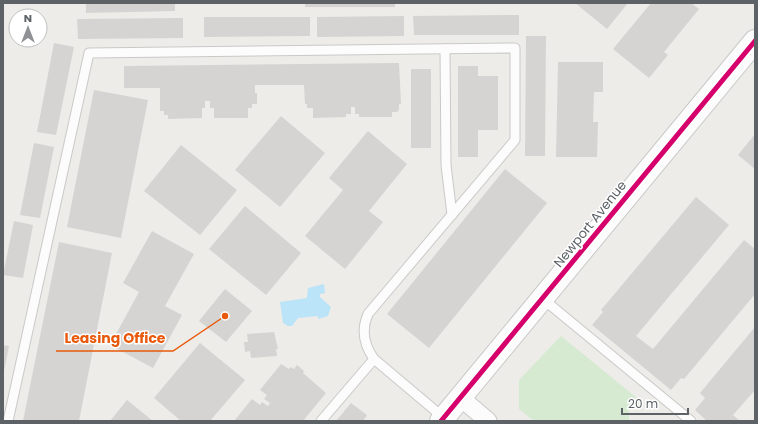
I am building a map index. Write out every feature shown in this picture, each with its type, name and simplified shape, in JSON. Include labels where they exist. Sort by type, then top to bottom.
[{"type":"street","name":"Newport Avenue","points":[[443,420],[755,41]]},
{"type":"street","points":[[461,398],[488,421]]},
{"type":"lane","points":[[8,421],[89,52],[515,48],[515,140],[368,314],[364,326],[364,337],[368,351],[443,420]]},
{"type":"lane","points":[[445,49],[446,165],[452,215]]},
{"type":"lane","points":[[543,299],[692,421]]},
{"type":"lane","points":[[321,421],[374,358]]},
{"type":"green space","points":[[561,336],[643,403],[629,410],[629,421],[534,421],[519,409],[519,380]]},
{"type":"water","points":[[324,284],[325,293],[320,294],[320,297],[331,307],[328,316],[318,319],[318,316],[298,318],[292,326],[288,326],[283,323],[280,302],[307,298],[308,288]]},
{"type":"building","points":[[86,3],[175,3],[175,11],[86,13]]},
{"type":"building","points":[[305,3],[395,3],[395,7],[305,7]]},
{"type":"building","points":[[575,3],[628,3],[607,29]]},
{"type":"building","points":[[651,3],[691,3],[699,9],[664,52],[668,55],[649,78],[613,49]]},
{"type":"building","points":[[519,15],[519,35],[414,35],[413,16]]},
{"type":"building","points":[[404,16],[404,36],[317,37],[317,17]]},
{"type":"building","points":[[204,17],[310,17],[310,36],[204,37]]},
{"type":"building","points":[[183,18],[183,38],[78,39],[77,19]]},
{"type":"building","points":[[526,36],[546,36],[545,156],[525,156]]},
{"type":"building","points":[[54,43],[74,47],[56,135],[37,132]]},
{"type":"building","points":[[558,62],[603,62],[603,92],[594,92],[593,122],[598,122],[597,157],[556,157]]},
{"type":"building","points":[[399,63],[401,104],[399,104],[399,110],[397,112],[392,112],[392,117],[359,117],[359,114],[355,114],[355,107],[351,107],[351,114],[346,114],[346,117],[313,118],[313,108],[307,108],[307,104],[305,104],[304,85],[255,85],[257,104],[252,104],[252,108],[248,108],[248,118],[214,118],[214,108],[210,108],[210,101],[205,101],[205,108],[202,108],[202,118],[168,119],[168,115],[164,115],[164,111],[160,111],[160,88],[124,88],[124,66]]},
{"type":"building","points":[[458,66],[478,66],[478,76],[498,76],[498,130],[478,130],[478,157],[458,157]]},
{"type":"building","points":[[411,69],[431,69],[431,148],[411,148]]},
{"type":"building","points":[[94,90],[148,100],[121,238],[67,227]]},
{"type":"building","points":[[281,116],[325,153],[280,207],[235,170]]},
{"type":"building","points":[[368,131],[407,164],[369,211],[383,222],[345,269],[305,236],[343,190],[329,178]]},
{"type":"building","points":[[755,134],[755,169],[738,155]]},
{"type":"building","points":[[34,143],[54,147],[40,218],[20,215]]},
{"type":"building","points":[[181,145],[237,190],[200,235],[144,191]]},
{"type":"building","points":[[505,169],[547,203],[429,348],[387,314]]},
{"type":"building","points":[[696,197],[729,225],[636,336],[653,349],[744,240],[755,249],[755,294],[684,379],[681,378],[671,390],[592,325],[603,312],[601,310]]},
{"type":"building","points":[[245,206],[301,253],[266,295],[209,249]]},
{"type":"building","points":[[14,221],[33,225],[23,278],[3,275]]},
{"type":"building","points":[[152,231],[194,254],[165,306],[182,315],[153,368],[110,345],[139,292],[123,283]]},
{"type":"building","points":[[59,242],[112,253],[79,421],[23,421]]},
{"type":"building","points":[[225,289],[252,311],[226,342],[199,321]]},
{"type":"building","points":[[755,327],[755,390],[733,415],[740,421],[707,421],[695,410],[705,398],[700,393]]},
{"type":"building","points":[[274,332],[278,349],[276,349],[277,356],[251,358],[250,351],[245,352],[244,342],[248,342],[247,334]]},
{"type":"building","points":[[200,343],[245,380],[210,421],[181,421],[154,398]]},
{"type":"building","points":[[3,345],[9,346],[4,371],[3,371]]},
{"type":"building","points":[[281,364],[289,369],[291,367],[294,369],[297,365],[304,371],[303,373],[326,393],[303,421],[234,421],[252,399],[260,405],[262,402],[268,406],[270,403],[264,399],[267,395],[260,390]]},
{"type":"building","points":[[127,400],[153,421],[110,421]]},
{"type":"building","points":[[351,403],[367,415],[363,421],[336,421]]},
{"type":"cycle path","points":[[441,421],[755,41]]},
{"type":"place","name":"Leasing Office","points":[[225,316]]}]
